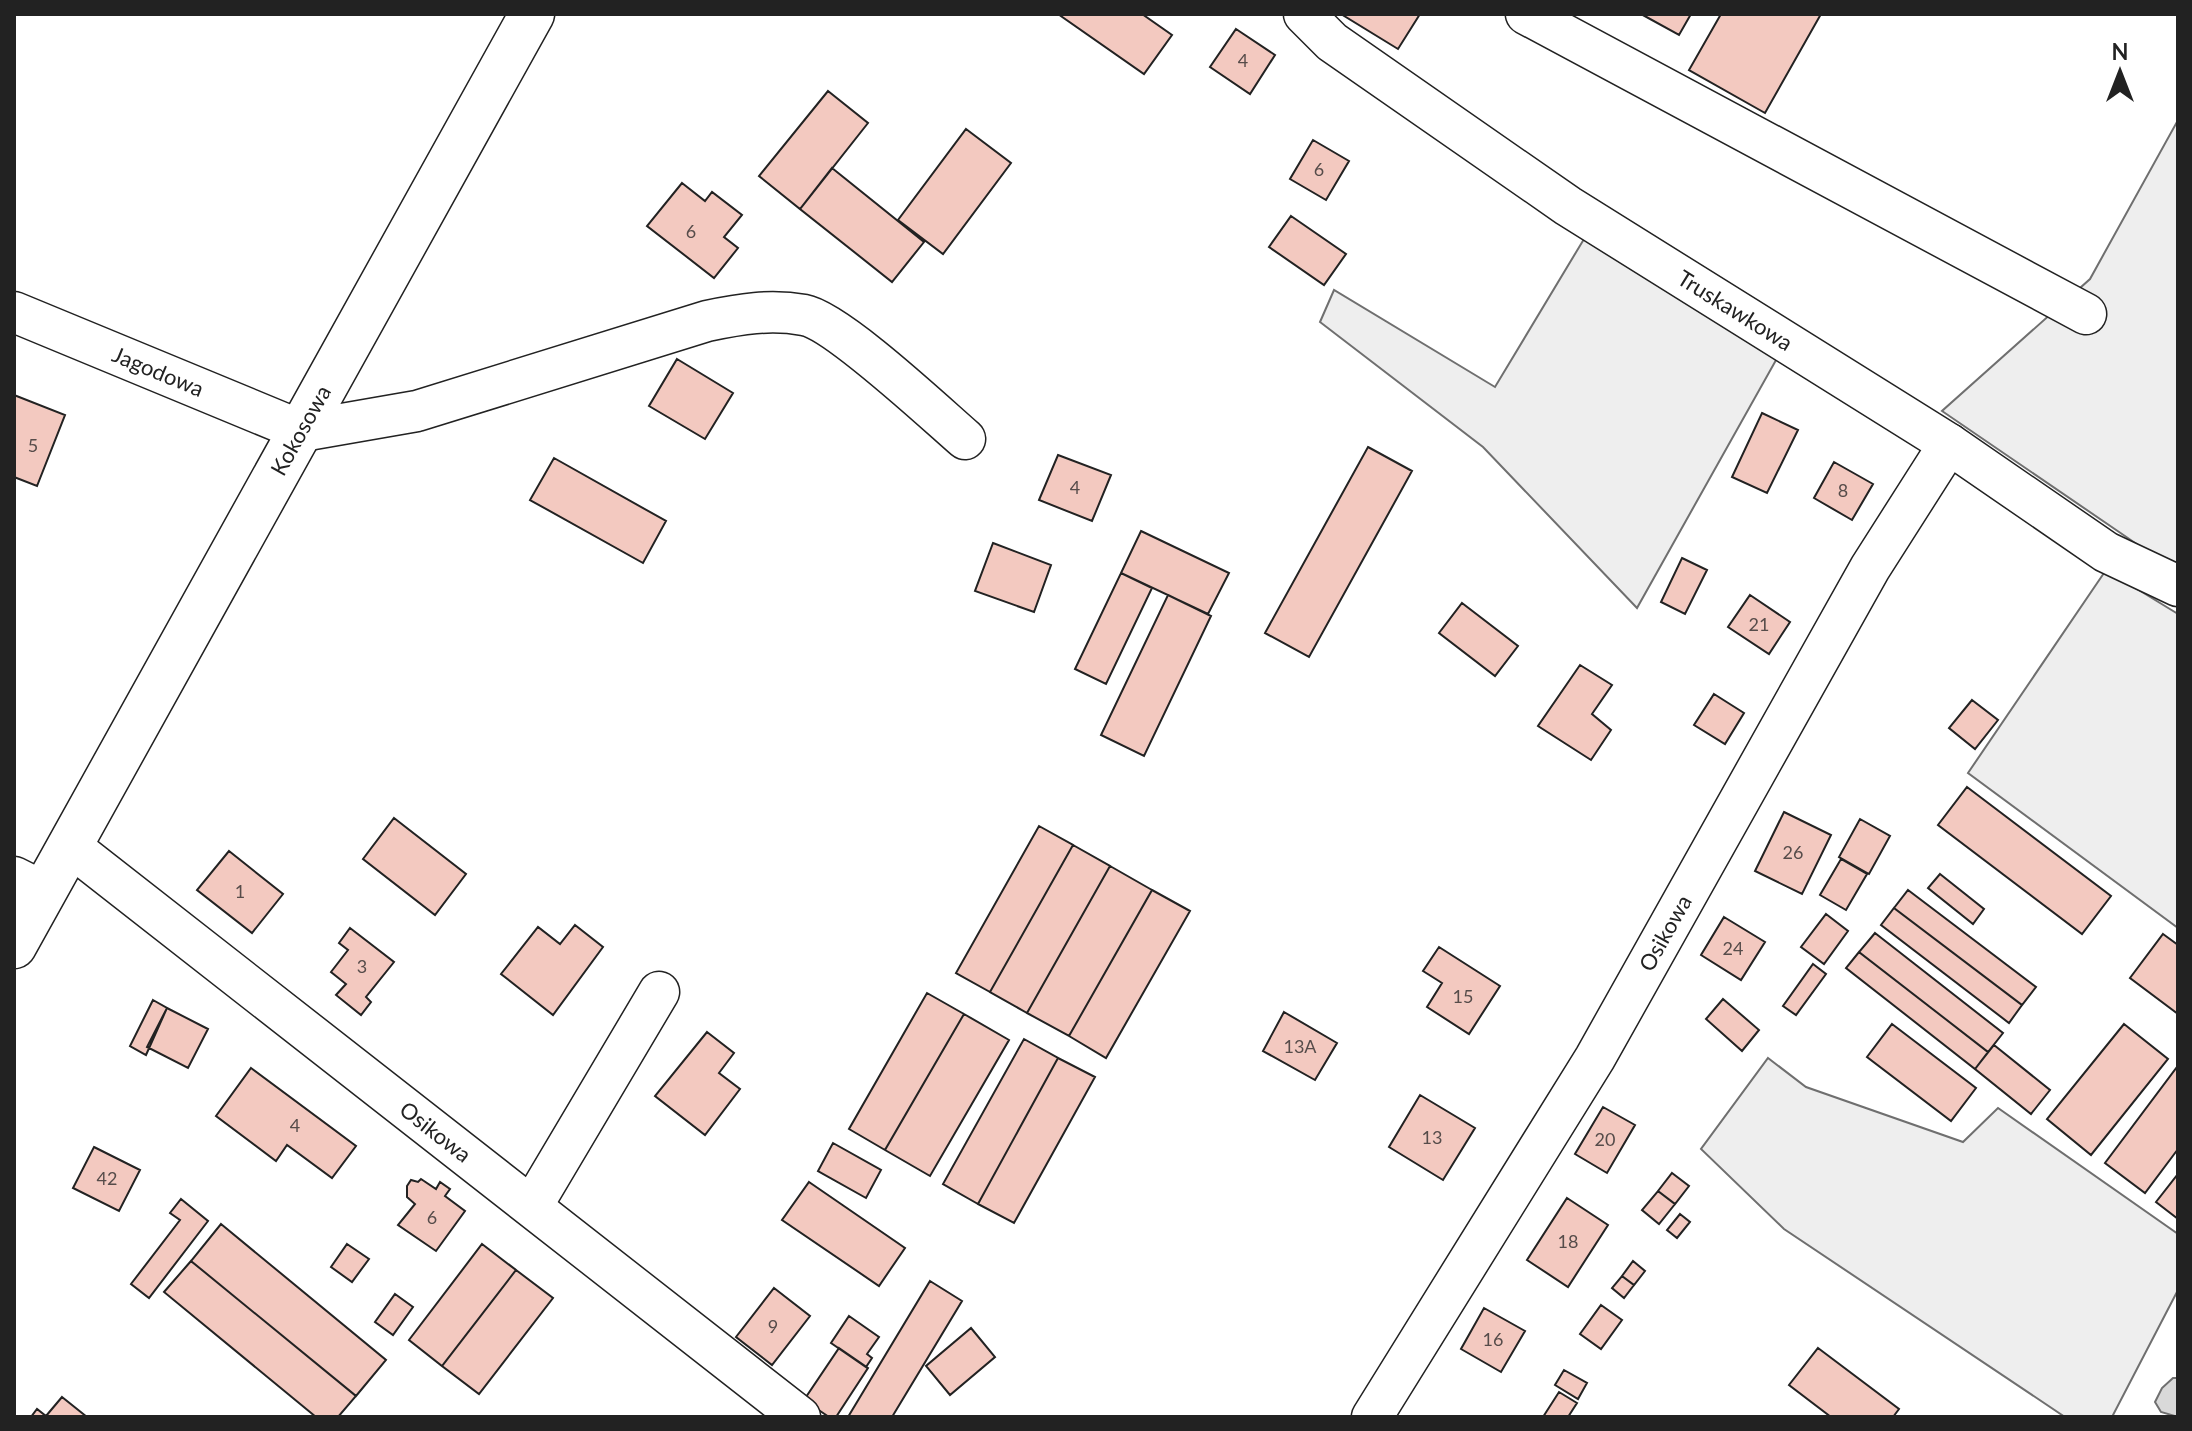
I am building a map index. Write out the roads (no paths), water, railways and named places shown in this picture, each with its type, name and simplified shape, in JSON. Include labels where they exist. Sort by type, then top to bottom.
[{"type":"main road","name":"Kokosowa","points":[[14,946],[29,885],[70,846],[532,14]]},
{"type":"street","name":"Truskawkowa","points":[[1304,14],[1332,42],[1568,206],[1949,444],[2106,552],[2178,586]]},
{"type":"street","points":[[1526,14],[2086,314]]},
{"type":"street","points":[[302,431],[417,411],[707,321],[754,311],[808,315],[850,341],[965,439]]},
{"type":"street","name":"Jagodowa","points":[[14,312],[302,431]]},
{"type":"street","name":"Osikowa","points":[[1372,1417],[1595,1058],[1870,568],[1949,444]]},
{"type":"street","name":"Osikowa","points":[[70,846],[800,1417]]},
{"type":"street","points":[[532,1206],[659,992]]}]
